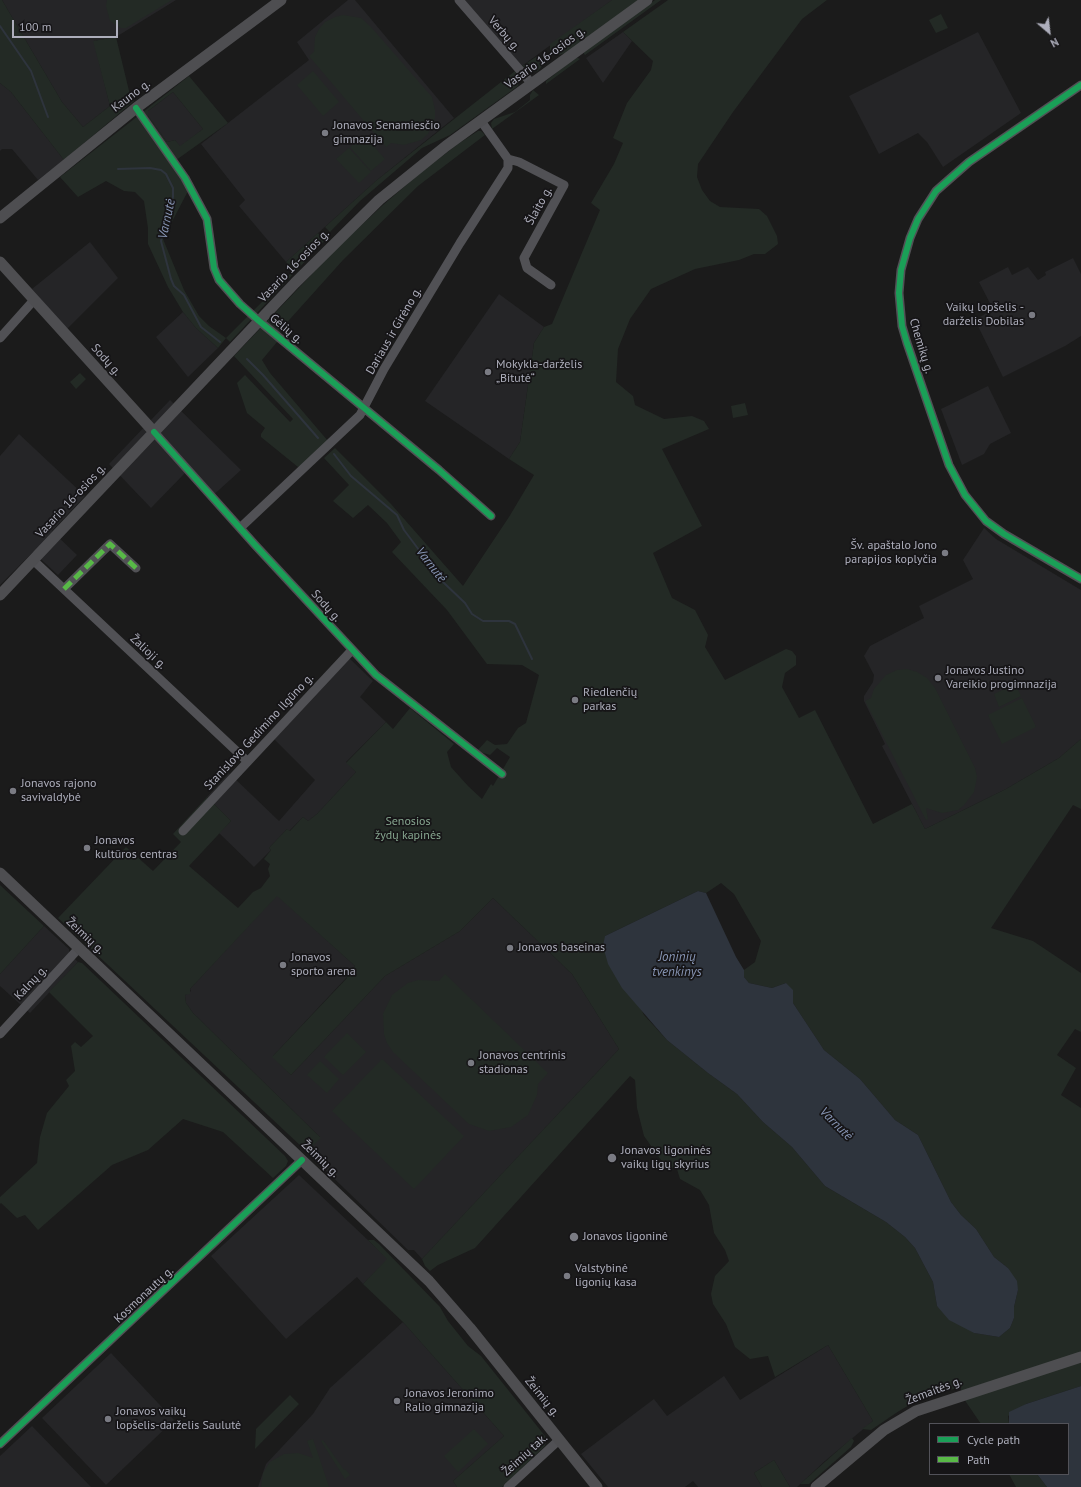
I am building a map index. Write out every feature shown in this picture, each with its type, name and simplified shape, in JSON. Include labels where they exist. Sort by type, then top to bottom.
[{"type":"main road","name":"Kauno g.","points":[[0,218],[136,108],[281,0]]},
{"type":"main road","name":"Vasario 16-osios g.","points":[[0,595],[259,321],[379,200],[426,161],[647,0]]},
{"type":"main road","name":"Sodų g.","points":[[0,262],[154,432]]},
{"type":"main road","name":"Žeimių g.","points":[[0,873],[429,1281],[475,1335],[597,1487]]},
{"type":"main road","name":"Žemaitės g.","points":[[816,1487],[884,1430],[916,1411],[1081,1357]]},
{"type":"street","name":"Verbų g.","points":[[459,0],[532,84]]},
{"type":"street","name":"Chemikų g.","points":[[1081,85],[969,162],[936,191],[918,219],[910,238],[901,270],[899,294],[902,326],[907,343],[949,465],[965,495],[986,521],[1004,534],[1081,579]]},
{"type":"street","name":"Gėlių g.","points":[[136,108],[185,178],[207,219],[214,268],[219,280],[240,304],[259,321],[491,516]]},
{"type":"street","points":[[481,121],[508,159]]},
{"type":"street","name":"Šlaito g.","points":[[508,159],[519,162],[564,185],[524,258],[527,268],[551,285]]},
{"type":"street","name":"Dariaus ir Girėno g.","points":[[240,528],[355,421],[364,408],[404,335],[508,168],[508,159]]},
{"type":"street","points":[[0,338],[34,300]]},
{"type":"street","name":"Sodų g.","points":[[154,432],[240,528],[376,675],[502,774]]},
{"type":"street","points":[[64,589],[110,544],[136,568]]},
{"type":"street","name":"Žalioji g.","points":[[33,560],[247,761]]},
{"type":"street","name":"Stanislovo Gedimino Ilgūno g.","points":[[183,831],[269,737],[352,650]]},
{"type":"street","name":"Kalnų g.","points":[[0,1034],[79,948]]},
{"type":"street","name":"Kosmonautų g.","points":[[0,1444],[302,1160]]},
{"type":"street","name":"Žeimių tak.","points":[[508,1487],[559,1440]]},
{"type":"shaded area","points":[[2,0],[176,0],[116,37],[94,41],[110,106],[83,127],[62,102]]},
{"type":"shaded area","name":"Jonavos Senamiesčio gimnazija","points":[[348,0],[355,0],[454,118],[377,180],[286,262],[239,206],[245,200],[201,144],[309,60],[297,42]]},
{"type":"shaded area","points":[[464,0],[612,0],[522,66]]},
{"type":"shaded area","points":[[623,32],[632,41],[603,83],[586,58]]},
{"type":"shaded area","points":[[978,32],[1021,113],[943,167],[927,142],[918,133],[879,154],[849,96]]},
{"type":"shaded area","points":[[0,83],[11,92],[64,160],[38,180],[12,149],[2,149],[0,151]]},
{"type":"shaded area","points":[[173,92],[203,129],[180,147],[175,140],[167,142],[148,116],[148,111]]},
{"type":"shaded area","points":[[90,242],[118,278],[66,330],[32,289]]},
{"type":"shaded area","name":"Vaikų lopšelis - darželis Dobilas","points":[[1073,258],[1081,274],[1081,336],[1065,346],[1003,377],[975,320],[993,309],[979,282],[1008,267],[1012,275],[1028,267],[1038,280],[1046,275],[1045,272]]},
{"type":"shaded area","name":"Mokykla-darželis „Bitutė“","points":[[499,294],[544,327],[534,343],[520,442],[509,459],[425,401]]},
{"type":"shaded area","points":[[183,312],[196,328],[218,348],[188,377],[156,337]]},
{"type":"shaded area","points":[[988,386],[1011,433],[990,444],[984,454],[962,465],[941,409]]},
{"type":"shaded area","points":[[170,400],[241,470],[209,499],[185,473],[151,508],[109,464]]},
{"type":"shaded area","points":[[19,434],[85,496],[52,531],[77,555],[58,575],[33,552],[0,585],[0,456]]},
{"type":"shaded area","name":"Jonavos Justino Vareikio progimnazija","points":[[984,528],[996,539],[1081,590],[1081,739],[1059,758],[1006,789],[925,829],[882,746],[885,744],[864,701],[864,696],[873,682],[874,675],[864,656],[870,646],[924,618],[919,606],[973,579],[963,560]]},
{"type":"shaded area","points":[[349,658],[373,681],[360,697],[386,722],[346,762],[356,772],[317,814],[308,821],[303,817],[289,831],[287,829],[269,848],[271,850],[254,867],[219,833],[231,821],[207,797],[229,773],[279,821],[315,780],[274,739]]},
{"type":"shaded area","points":[[277,895],[355,966],[346,976],[347,977],[273,1056],[291,1075],[385,976],[460,931],[493,898],[572,974],[619,1049],[422,1259],[414,1250],[408,1250],[316,1161],[316,1153],[310,1148],[320,1137],[193,1013],[186,1003],[185,995],[191,991],[190,989]]},
{"type":"shaded area","points":[[44,926],[69,949],[69,953],[78,962],[30,1013],[0,986],[0,974]]},
{"type":"shaded area","points":[[299,1175],[388,1259],[363,1284],[357,1277],[286,1339],[211,1256]]},
{"type":"shaded area","name":"Jonavos Jeronimo Ralio gimnazija","points":[[403,1322],[504,1436],[453,1481],[457,1487],[258,1487],[266,1464],[313,1414],[330,1388]]},
{"type":"shaded area","points":[[828,1345],[873,1421],[825,1461],[797,1487],[790,1487],[774,1460],[754,1473],[762,1487],[698,1487],[693,1481],[685,1487],[608,1487],[581,1454],[654,1399],[667,1416],[724,1376],[740,1400]]},
{"type":"shaded area","name":"Jonavos vaikų lopšelis-darželis Saulutė","points":[[111,1353],[174,1420],[106,1485],[42,1418]]},
{"type":"shaded area","points":[[32,1426],[91,1487],[0,1487],[0,1456]]},
{"type":"green space","points":[[0,0],[2,0],[62,102],[83,127],[110,106],[93,41],[116,37],[130,95],[134,101],[64,160],[11,92],[0,83]]},
{"type":"green space","points":[[107,0],[172,0],[126,28],[121,28],[110,21],[106,6]]},
{"type":"green space","points":[[612,0],[639,0],[566,53],[559,55],[550,50],[550,44]]},
{"type":"green space","points":[[655,0],[661,0],[585,55],[583,52]]},
{"type":"green space","name":"Senosios žydų kapinės","points":[[668,0],[827,0],[802,19],[733,112],[698,164],[697,177],[702,190],[710,201],[720,207],[759,209],[767,216],[777,236],[778,244],[765,254],[754,254],[739,260],[695,269],[651,289],[630,319],[618,349],[616,382],[633,396],[635,405],[664,419],[692,416],[704,421],[709,429],[662,449],[702,526],[653,553],[672,598],[695,610],[708,635],[705,647],[725,680],[786,649],[792,651],[796,656],[796,665],[785,673],[782,687],[799,718],[815,710],[873,824],[912,804],[925,829],[1006,789],[1059,758],[1081,739],[1081,809],[1073,805],[991,928],[1033,941],[1081,973],[1081,1032],[1075,1029],[1057,1055],[1076,1068],[1061,1095],[1081,1108],[1081,1386],[1026,1404],[1008,1416],[1009,1423],[980,1423],[966,1402],[960,1387],[918,1400],[871,1430],[862,1429],[873,1421],[828,1345],[775,1377],[768,1356],[750,1359],[735,1347],[726,1324],[713,1304],[711,1294],[715,1276],[729,1261],[725,1250],[714,1233],[709,1205],[700,1190],[680,1179],[676,1166],[668,1170],[644,1136],[637,1108],[635,1080],[630,1076],[475,1248],[438,1265],[430,1271],[425,1266],[422,1259],[619,1049],[572,974],[493,898],[460,931],[385,976],[291,1075],[272,1057],[347,978],[346,976],[355,966],[277,896],[190,989],[190,994],[185,995],[186,1003],[193,1013],[321,1138],[310,1148],[303,1148],[58,918],[126,847],[153,871],[181,842],[173,834],[207,797],[231,821],[189,866],[238,908],[253,892],[261,888],[270,876],[268,869],[270,864],[264,859],[271,850],[269,848],[287,829],[290,831],[303,817],[308,821],[317,814],[356,772],[346,763],[386,722],[393,729],[410,708],[454,744],[447,752],[451,767],[468,786],[482,799],[491,784],[493,786],[510,757],[497,748],[490,755],[477,751],[487,740],[495,745],[507,744],[518,728],[526,723],[539,675],[522,665],[487,664],[447,610],[392,552],[401,542],[387,523],[368,505],[353,518],[333,501],[349,485],[324,458],[335,448],[391,504],[463,586],[509,517],[534,475],[509,459],[520,442],[534,343],[544,327],[552,324],[600,210],[591,203],[614,164],[623,143],[613,138],[627,103],[651,70],[653,61],[623,32]],"holes":[[[721,883],[734,894],[761,941],[755,962],[744,970],[744,977],[749,983],[772,988],[786,983],[793,1003],[824,1050],[860,1079],[895,1120],[918,1135],[951,1202],[961,1215],[976,1229],[994,1257],[1008,1268],[1018,1290],[1014,1307],[1014,1318],[1010,1328],[999,1337],[974,1333],[937,1306],[933,1282],[915,1248],[905,1237],[886,1222],[825,1186],[792,1147],[763,1122],[737,1094],[667,1040],[644,1015],[605,936],[698,891],[706,893]]]},
{"type":"green space","points":[[941,14],[948,28],[936,33],[929,20]]},
{"type":"green space","points":[[343,15],[361,18],[371,27],[432,97],[435,118],[428,134],[421,140],[404,145],[391,143],[386,147],[309,56],[314,52],[315,37],[319,29],[325,22]]},
{"type":"green space","points":[[539,55],[542,57],[543,65],[538,71],[531,73],[522,66]]},
{"type":"green space","points":[[576,57],[580,59],[546,84],[546,81]]},
{"type":"green space","points":[[313,71],[339,102],[323,116],[297,85]]},
{"type":"green space","points":[[515,71],[519,78],[518,86],[450,135],[422,148],[360,201],[330,232],[325,227],[377,180]]},
{"type":"green space","points":[[189,76],[228,123],[172,163],[188,191],[163,239],[184,290],[199,316],[209,326],[226,338],[218,348],[196,328],[183,312],[168,287],[148,244],[148,228],[144,201],[135,192],[124,191],[106,181],[78,197],[60,177]],"holes":[[[173,92],[203,129],[180,146],[175,140],[167,142],[148,116],[148,111]]]},
{"type":"green space","points":[[533,90],[539,95],[492,129],[491,123],[494,119],[515,112],[530,100],[530,95]]},
{"type":"green space","points":[[478,131],[481,131],[485,135],[418,186],[343,260],[282,328],[277,342],[262,360],[270,373],[328,441],[302,466],[298,467],[261,437],[261,434],[265,428],[247,413],[237,383],[245,375],[290,422],[293,419],[234,356],[334,251],[383,205],[418,175],[458,144]]},
{"type":"green space","points":[[364,135],[385,159],[371,171],[350,147]]},
{"type":"green space","points":[[349,148],[371,172],[359,183],[336,159]]},
{"type":"green space","points":[[318,233],[324,241],[230,342],[226,338],[293,271],[286,262]]},
{"type":"green space","points":[[80,373],[86,379],[76,389],[70,382]]},
{"type":"green space","points":[[745,403],[748,415],[733,418],[731,406]]},
{"type":"green space","points":[[907,669],[917,672],[927,678],[935,688],[975,768],[977,777],[974,792],[964,805],[958,810],[942,813],[926,808],[928,819],[926,820],[865,701],[871,698],[874,689],[886,675],[897,670]]},
{"type":"green space","points":[[1015,684],[1021,696],[999,707],[994,694]]},
{"type":"green space","points":[[1022,698],[1036,727],[1002,744],[988,715]]},
{"type":"green space","points":[[0,885],[44,926],[0,974]]},
{"type":"green space","points":[[78,962],[82,963],[285,1156],[288,1161],[286,1166],[273,1178],[223,1132],[183,1119],[148,1150],[112,1165],[38,1230],[25,1215],[17,1218],[1,1203],[0,1204],[0,1197],[37,1163],[40,1137],[47,1113],[69,1086],[66,1080],[75,1071],[71,1046],[75,1042],[81,1047],[93,1036],[49,992]]},
{"type":"green space","name":"Jonavos centrinis stadionas","points":[[445,974],[548,1073],[538,1084],[537,1095],[528,1115],[511,1127],[489,1131],[469,1124],[393,1052],[387,1043],[384,1034],[383,1014],[392,995],[408,983],[418,980],[439,981]]},
{"type":"green space","points":[[347,1033],[366,1052],[343,1075],[324,1057]]},
{"type":"green space","points":[[382,1059],[464,1136],[414,1189],[332,1111]]},
{"type":"green space","points":[[320,1061],[339,1079],[327,1093],[307,1075]]},
{"type":"green space","points":[[368,1240],[374,1240],[379,1244],[440,1307],[448,1321],[468,1346],[481,1356],[545,1436],[545,1446],[502,1487],[457,1487],[453,1481],[504,1436],[403,1322],[363,1284],[387,1259]]},
{"type":"green space","points":[[290,1395],[299,1404],[255,1449],[256,1429]]},
{"type":"green space","points":[[474,1429],[488,1444],[458,1472],[444,1456]]},
{"type":"green space","points":[[852,1438],[854,1441],[851,1447],[809,1484],[800,1484]]},
{"type":"green space","points":[[313,1439],[329,1487],[261,1487],[263,1473],[270,1462],[284,1454],[298,1453],[313,1458],[307,1441]]},
{"type":"green space","points":[[323,1440],[344,1470],[345,1469],[350,1475],[345,1479],[321,1441]]},
{"type":"green space","points":[[774,1460],[790,1487],[762,1487],[754,1473]]},
{"type":"green space","points":[[1010,1475],[1038,1475],[1047,1487],[1016,1487]]},
{"type":"water","name":"Joninių tvenkinys","points":[[698,891],[706,893],[736,957],[744,970],[744,977],[749,983],[772,988],[786,983],[793,990],[793,1003],[824,1050],[860,1079],[895,1120],[918,1135],[951,1202],[961,1215],[976,1229],[994,1257],[1008,1268],[1017,1281],[1018,1290],[1014,1307],[1014,1318],[1010,1328],[999,1337],[974,1333],[949,1320],[937,1306],[933,1282],[915,1248],[905,1237],[886,1222],[825,1186],[792,1147],[763,1122],[737,1094],[667,1040],[622,988],[608,964],[603,946],[605,936]]},
{"type":"water","points":[[1081,1386],[1081,1487],[1047,1487],[1038,1475],[1069,1475],[1069,1423],[1009,1423],[1009,1412],[1026,1404]]},
{"type":"waterway","name":"Varnutė","points":[[0,26],[31,71],[48,117]]},
{"type":"waterway","name":"Varnutė","points":[[118,169],[150,168],[161,170],[166,174],[173,188],[173,197],[161,241],[171,279],[174,286],[184,295],[201,327],[220,342]]},
{"type":"waterway","name":"Varnutė","points":[[247,359],[263,375],[318,438]]},
{"type":"waterway","name":"Varnutė","points":[[334,454],[351,476],[397,515],[404,530],[443,582],[465,603],[472,614],[483,621],[509,621],[515,624],[532,659]]},
{"type":"marked path","points":[[64,589],[110,544],[136,568]]},
{"type":"cycle path","points":[[1081,85],[969,162],[936,191],[918,219],[910,238],[901,270],[899,293],[902,326],[907,343],[949,465],[965,495],[986,521],[1004,534],[1081,579]]},
{"type":"cycle path","points":[[136,108],[185,178],[207,219],[214,268],[219,280],[240,304],[259,321],[439,470],[491,516]]},
{"type":"cycle path","points":[[154,432],[256,546],[376,675],[502,774]]},
{"type":"cycle path","points":[[0,1444],[302,1160]]},
{"type":"place","name":"Jonavos Senamiesčio gimnazija","points":[[325,133]]},
{"type":"place","name":"Vaikų lopšelis - darželis Dobilas","points":[[1032,315]]},
{"type":"place","name":"Mokykla-darželis „Bitutė“","points":[[488,372]]},
{"type":"place","name":"Šv. apaštalo Jono parapijos koplyčia","points":[[945,553]]},
{"type":"place","name":"Jonavos Justino Vareikio progimnazija","points":[[938,678]]},
{"type":"place","name":"Riedlenčių parkas","points":[[575,700]]},
{"type":"place","name":"Jonavos rajono savivaldybė","points":[[13,791]]},
{"type":"place","name":"Jonavos kultūros centras","points":[[87,848]]},
{"type":"place","name":"Jonavos baseinas","points":[[510,948]]},
{"type":"place","name":"Jonavos sporto arena","points":[[283,965]]},
{"type":"place","name":"Jonavos centrinis stadionas","points":[[471,1063]]},
{"type":"place","name":"Jonavos ligoninės vaikų ligų skyrius","points":[[612,1158]]},
{"type":"place","name":"Jonavos ligoninė","points":[[574,1237]]},
{"type":"place","name":"Valstybinė ligonių kasa","points":[[567,1276]]},
{"type":"place","name":"Jonavos Jeronimo Ralio gimnazija","points":[[397,1401]]},
{"type":"place","name":"Jonavos vaikų lopšelis-darželis Saulutė","points":[[108,1419]]}]
